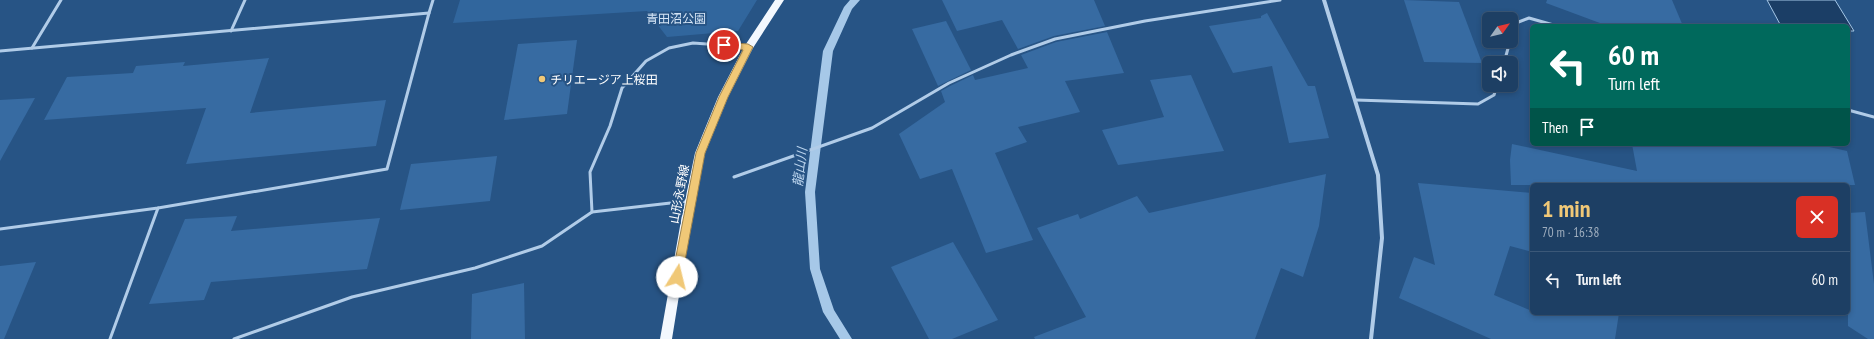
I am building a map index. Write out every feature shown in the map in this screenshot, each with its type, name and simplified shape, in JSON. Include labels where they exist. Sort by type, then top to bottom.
[{"type":"main road","name":"山形永野線","points":[[666,339],[690,200],[700,153],[723,97],[748,47],[780,0]]},
{"type":"street","points":[[1324,0],[1356,100],[1378,176],[1382,238],[1371,339]]},
{"type":"lane","points":[[32,48],[61,0]]},
{"type":"lane","points":[[231,31],[245,0]]},
{"type":"lane","points":[[0,229],[158,208],[387,169],[433,0]]},
{"type":"lane","points":[[734,177],[872,128],[950,83],[1011,55],[1055,40],[1145,21],[1280,0]]},
{"type":"lane","points":[[0,51],[429,13]]},
{"type":"lane","points":[[1518,22],[1529,18],[1550,24]]},
{"type":"lane","points":[[592,212],[590,172],[610,126],[622,88],[646,61],[669,48],[693,44],[748,47]]},
{"type":"lane","points":[[1356,100],[1478,104],[1494,95],[1495,92]]},
{"type":"lane","points":[[1850,111],[1874,117]]},
{"type":"lane","points":[[234,339],[352,297],[475,268],[542,246],[592,212],[690,200]]},
{"type":"lane","points":[[110,339],[158,208]]},
{"type":"green space","name":"青田沼公園","points":[[460,0],[757,0],[738,31],[667,37],[647,11],[453,23]]},
{"type":"shaded area","points":[[1767,0],[1835,0],[1850,24],[1780,24]]},
{"type":"shaded area","points":[[1850,24],[1854,31],[1850,31]]},
{"type":"building","points":[[942,0],[1094,0],[1105,26],[1054,36],[1018,49],[1002,20],[957,31]]},
{"type":"building","points":[[1404,0],[1459,2],[1482,63],[1424,62]]},
{"type":"building","points":[[1547,0],[1672,0],[1682,24],[1603,24],[1546,3]]},
{"type":"building","points":[[1267,13],[1308,86],[1315,86],[1329,138],[1289,143],[1272,66],[1233,73],[1209,26],[1261,18],[1261,16]]},
{"type":"building","points":[[946,21],[971,70],[938,86],[912,29]]},
{"type":"building","points":[[1107,32],[1124,73],[1065,81],[1080,112],[1018,127],[1027,142],[995,153],[1033,240],[986,253],[952,169],[920,179],[899,134],[945,102],[941,91],[950,86],[973,75],[975,80],[1028,68],[1021,55],[1056,42]]},
{"type":"building","name":"チリエージア上桜田","points":[[577,40],[567,114],[504,120],[518,44]]},
{"type":"building","points":[[269,58],[250,113],[386,100],[376,146],[186,164],[206,108],[44,120],[67,77],[133,73],[136,66],[185,62],[183,66]]},
{"type":"building","points":[[1191,75],[1224,151],[1118,165],[1102,130],[1164,117],[1150,80]]},
{"type":"building","points":[[35,98],[0,161],[0,100]]},
{"type":"building","points":[[1512,144],[1637,171],[1632,146],[1825,146],[1847,151],[1855,185],[1850,185],[1850,183],[1530,183],[1530,185],[1511,185],[1510,160]]},
{"type":"building","points":[[497,156],[490,201],[400,210],[411,164]]},
{"type":"building","points":[[1326,174],[1319,226],[1303,277],[1281,268],[1255,339],[1035,339],[1034,337],[1086,317],[1037,228],[1078,214],[1080,219],[1137,196],[1149,213]]},
{"type":"building","points":[[1418,183],[1530,193],[1530,251],[1510,246],[1494,295],[1530,310],[1530,315],[1619,315],[1615,339],[1491,339],[1399,298],[1414,257],[1435,265]]},
{"type":"building","points":[[1865,212],[1874,284],[1874,339],[1868,339],[1848,326],[1848,315],[1850,315],[1850,213]]},
{"type":"building","points":[[237,216],[231,231],[380,218],[367,269],[211,282],[204,300],[149,304],[185,219]]},
{"type":"building","points":[[953,242],[998,320],[952,339],[929,339],[891,267]]},
{"type":"building","points":[[36,262],[4,339],[0,339],[0,266]]},
{"type":"building","points":[[524,283],[525,339],[471,339],[472,294]]},
{"type":"waterway","name":"龍山川","points":[[846,339],[829,312],[815,269],[810,192],[828,51],[848,7],[856,0]]},
{"type":"place","name":"チリエージア上桜田","points":[[542,79]]},
{"type":"route","points":[[677,277],[687,215],[700,153],[723,97],[748,47],[724,45]]}]
